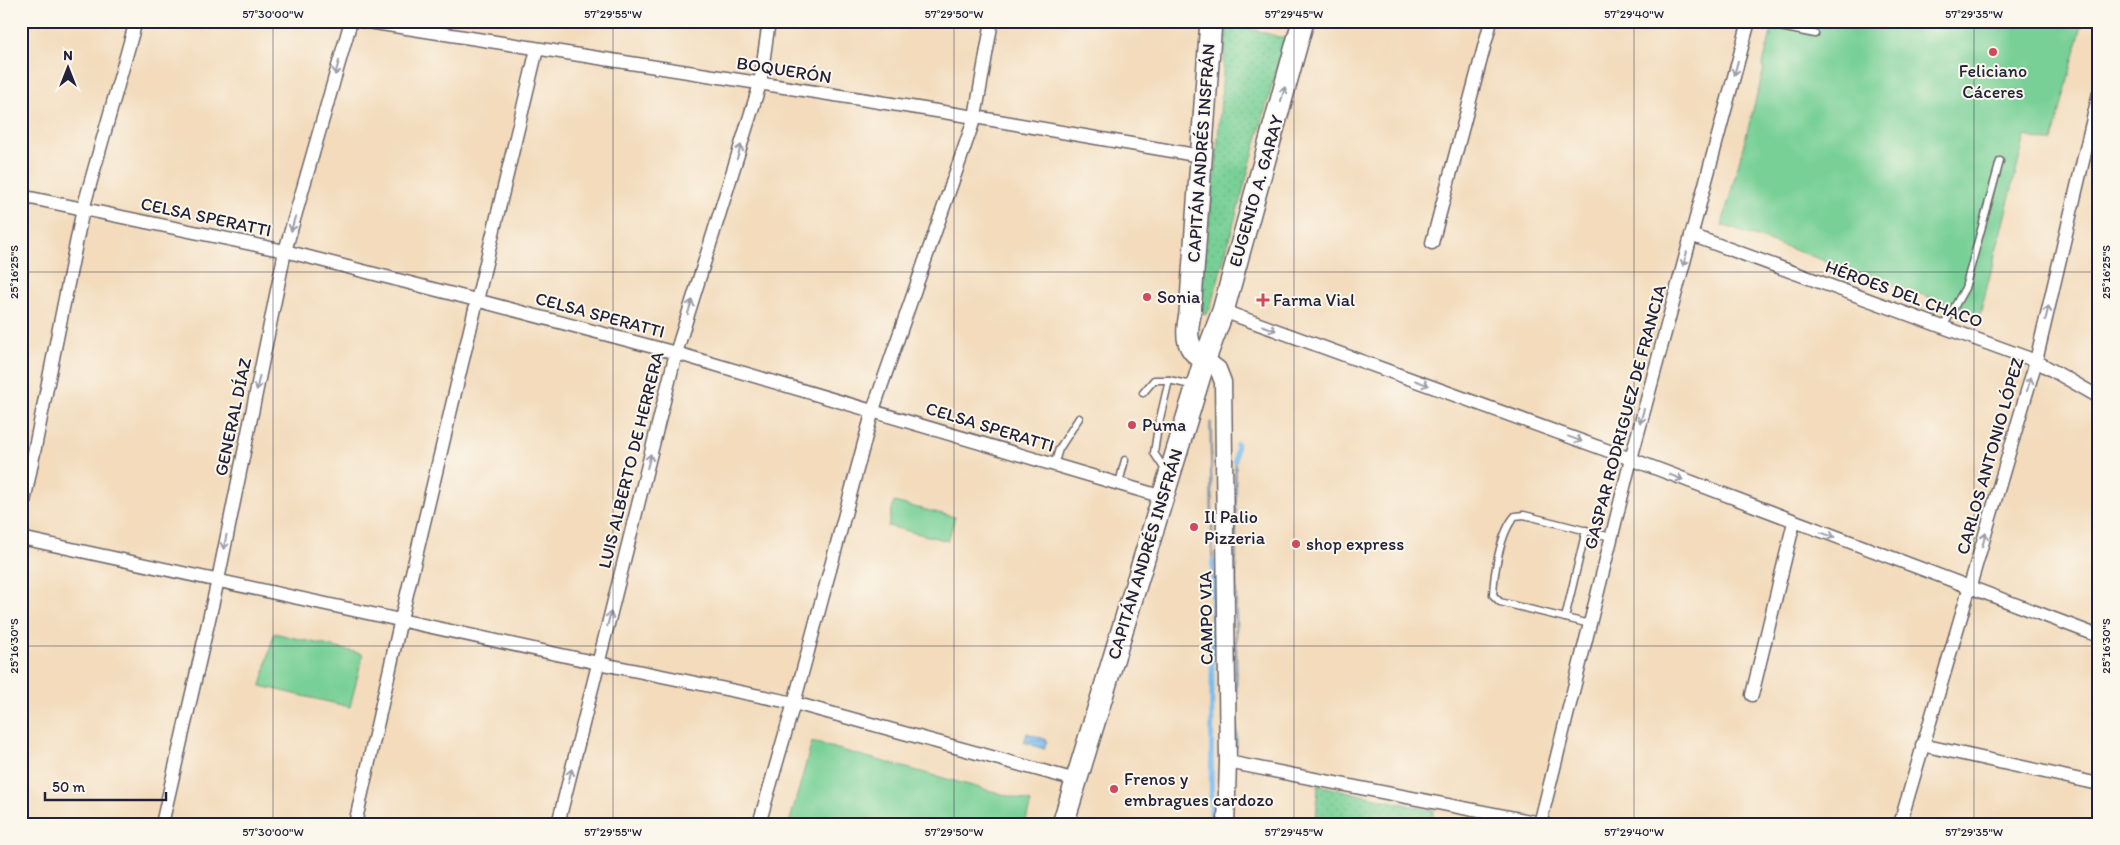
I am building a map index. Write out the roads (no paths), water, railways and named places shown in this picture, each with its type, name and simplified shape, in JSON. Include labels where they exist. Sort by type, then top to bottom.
[{"type":"main road","name":"CAPITÁN ANDRÉS INSFRÁN","points":[[1063,824],[1206,359],[1195,355],[1188,341],[1187,328],[1190,314],[1211,21]]},
{"type":"main road","name":"EUGENIO A. GARAY","points":[[1206,359],[1223,311],[1304,21]]},
{"type":"street","points":[[21,517],[83,209],[136,21]]},
{"type":"street","name":"GENERAL DÍAZ","points":[[162,824],[218,580],[285,251],[351,21]]},
{"type":"street","name":"BOQUERÓN","points":[[362,21],[975,117],[1201,156]]},
{"type":"street","name":"LUIS ALBERTO DE HERRERA","points":[[558,824],[676,353],[760,84],[769,21]]},
{"type":"street","points":[[759,824],[794,703],[873,410],[975,117],[992,21]]},
{"type":"street","points":[[1432,243],[1491,21]]},
{"type":"street","name":"GASPAR RODRIGUEZ DE FRANCIA","points":[[1540,824],[1631,459],[1750,21]]},
{"type":"street","points":[[355,824],[401,619],[537,49]]},
{"type":"street","name":"CARLOS ANTONIO LÓPEZ","points":[[1900,824],[2036,361],[2099,94]]},
{"type":"street","name":"CELSA SPERATTI","points":[[21,196],[285,251],[676,353],[1118,483],[1166,487]]},
{"type":"street","name":"HÉROES DEL CHACO","points":[[1691,235],[2036,361],[2099,397]]},
{"type":"street","points":[[1223,311],[1631,459],[2099,636]]},
{"type":"street","name":"CAMPO VIA","points":[[1206,359],[1218,369],[1223,382],[1228,762],[1226,824]]},
{"type":"street","points":[[1752,695],[1794,522]]},
{"type":"street","points":[[21,538],[598,663],[794,703],[1076,780]]},
{"type":"street","points":[[1922,745],[2099,784]]},
{"type":"street","points":[[1228,762],[1540,824]]},
{"type":"lane","points":[[1750,21],[1815,34]]},
{"type":"lane","points":[[1944,327],[1965,288],[2000,161]]},
{"type":"lane","points":[[1142,393],[1154,380],[1170,380],[1197,386]]},
{"type":"lane","points":[[1166,487],[1154,453],[1158,427],[1170,380]]},
{"type":"lane","points":[[1054,465],[1059,449],[1079,418]]},
{"type":"lane","points":[[1118,483],[1125,460]]},
{"type":"lane","points":[[1590,624],[1500,602],[1493,595],[1494,578],[1505,533],[1510,521],[1515,516],[1524,515],[1611,537]]},
{"type":"lane","points":[[1565,618],[1586,530]]},
{"type":"water","points":[[1211,422],[1213,565],[1212,565]]},
{"type":"water","points":[[1236,455],[1237,747],[1235,747]]},
{"type":"water","points":[[1027,733],[1047,740],[1044,749],[1024,742]]},
{"type":"waterway","points":[[1235,461],[1237,444]]},
{"type":"waterway","points":[[1211,824],[1213,560]]},
{"type":"place","name":"Feliciano Cáceres","points":[[1993,52]]},
{"type":"place","name":"Sonia","points":[[1147,297]]},
{"type":"place","name":"Farma Vial","points":[[1263,300]]},
{"type":"place","name":"Puma","points":[[1132,425]]},
{"type":"place","name":"Il Palio Pizzeria","points":[[1194,527]]},
{"type":"place","name":"shop express","points":[[1296,544]]},
{"type":"place","name":"Frenos y embragues cardozo","points":[[1114,789]]}]
